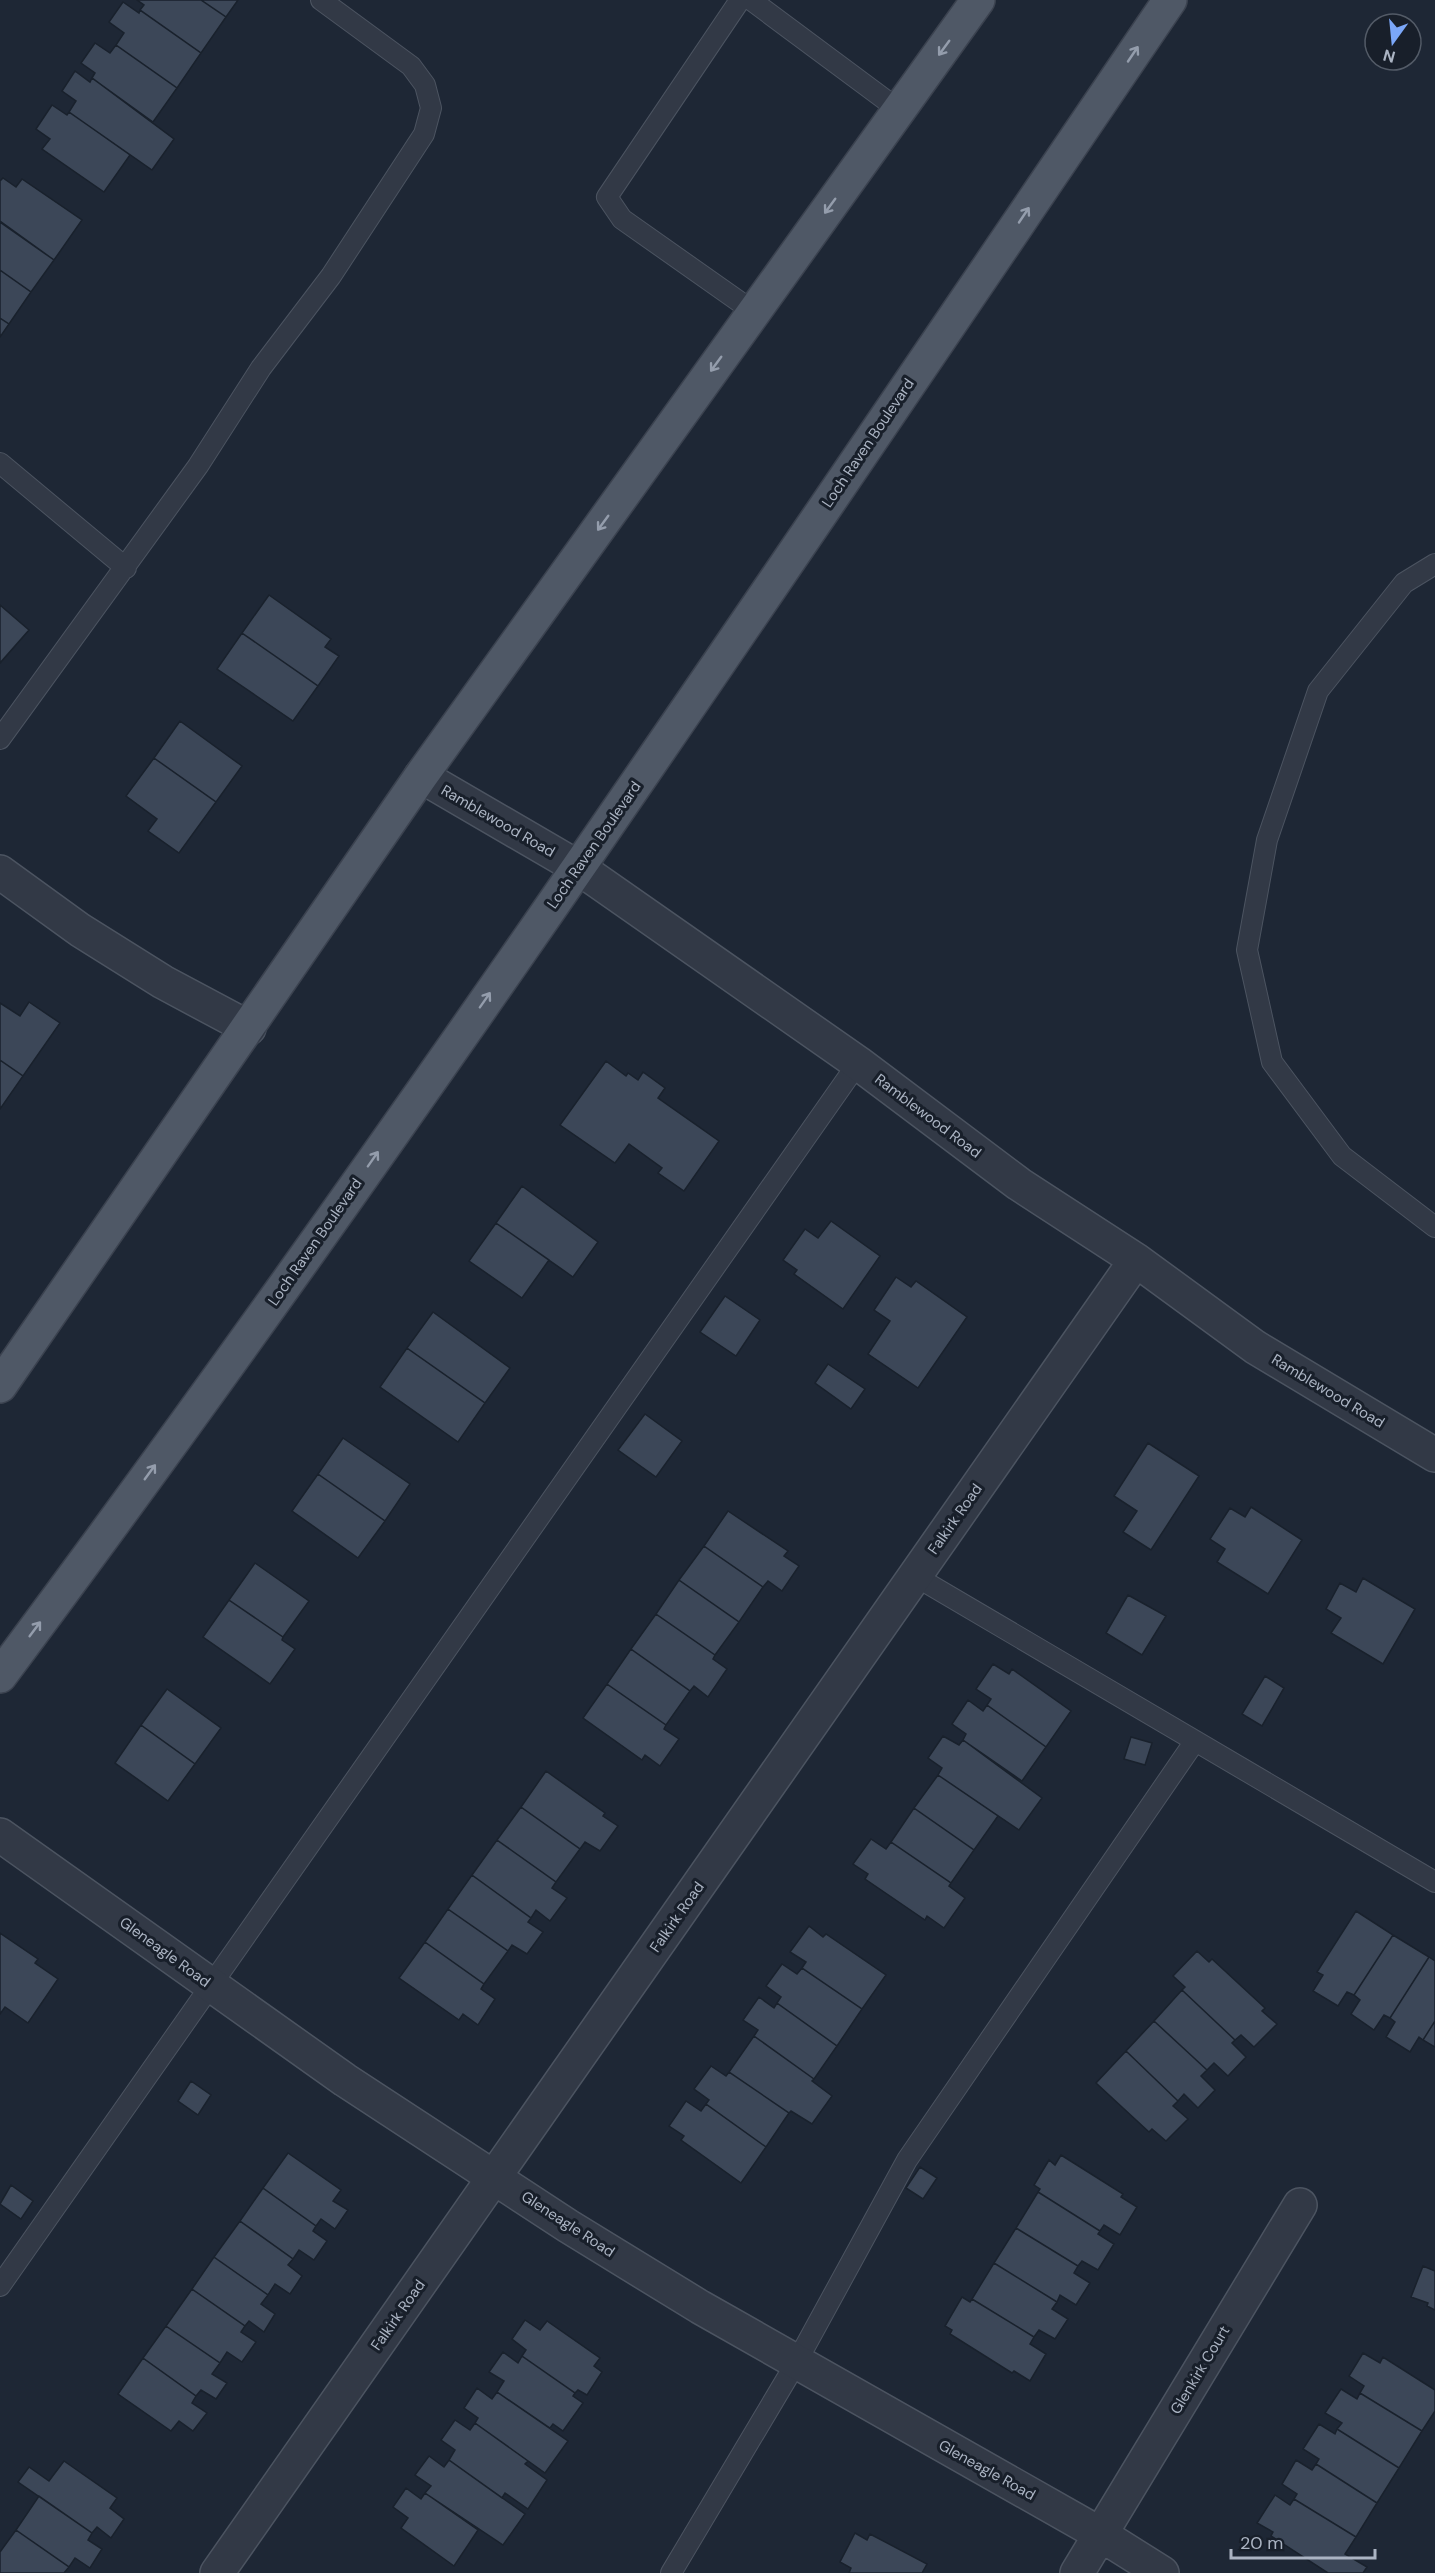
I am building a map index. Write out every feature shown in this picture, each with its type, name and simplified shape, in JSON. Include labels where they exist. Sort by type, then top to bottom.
[{"type":"main road","points":[[0,1386],[421,776],[978,0]]},
{"type":"main road","name":"Loch Raven Boulevard","points":[[0,1676],[290,1278],[579,868],[1170,0]]},
{"type":"street","name":"Ramblewood Road","points":[[421,776],[579,868],[858,1063],[1019,1184],[1136,1260],[1255,1347],[1435,1455]]},
{"type":"street","points":[[0,872],[89,935],[163,982],[249,1028]]},
{"type":"street","name":"Falkirk Road","points":[[217,2573],[1136,1260]]},
{"type":"street","name":"Gleneagle Road","points":[[0,1835],[345,2080],[690,2301],[1100,2534],[1162,2573]]},
{"type":"street","name":"Glenkirk Court","points":[[1077,2573],[1300,2205]]},
{"type":"lane","points":[[740,0],[607,197],[622,219],[754,312]]},
{"type":"lane","points":[[751,0],[899,111]]},
{"type":"lane","points":[[0,739],[198,466],[261,368],[331,276],[424,134],[430,108],[424,85],[411,66],[328,2]]},
{"type":"lane","points":[[0,463],[126,568]]},
{"type":"lane","points":[[1435,564],[1404,583],[1318,691],[1267,840],[1247,950],[1272,1062],[1342,1156],[1435,1227]]},
{"type":"lane","points":[[0,2286],[858,1063]]},
{"type":"lane","points":[[915,1576],[1435,1882]]},
{"type":"lane","points":[[671,2573],[796,2363],[907,2160],[1195,1741]]},
{"type":"building","points":[[137,0],[201,0],[226,17],[201,53],[140,10],[144,5]]},
{"type":"building","points":[[201,0],[238,0],[226,17]]},
{"type":"building","points":[[123,2],[139,13],[140,10],[201,53],[177,88],[116,45],[124,33],[109,22]]},
{"type":"building","points":[[95,43],[110,53],[116,45],[177,88],[153,122],[92,78],[95,73],[81,63]]},
{"type":"building","points":[[75,71],[90,82],[92,78],[174,139],[152,170],[69,112],[76,101],[62,91]]},
{"type":"building","points":[[52,105],[67,115],[69,112],[130,155],[104,192],[42,149],[50,139],[36,129]]},
{"type":"building","points":[[3,178],[16,187],[22,179],[82,220],[54,260],[0,221],[0,181]]},
{"type":"building","points":[[0,222],[54,260],[31,292],[0,270]]},
{"type":"building","points":[[0,270],[31,292],[9,324],[0,318]]},
{"type":"building","points":[[0,318],[9,324],[0,337]]},
{"type":"building","points":[[269,595],[331,639],[325,647],[339,656],[318,686],[242,633]]},
{"type":"building","points":[[0,605],[29,630],[0,663]]},
{"type":"building","points":[[242,633],[318,686],[293,721],[217,669]]},
{"type":"building","points":[[180,721],[242,766],[216,802],[154,758]]},
{"type":"building","points":[[154,758],[216,802],[179,853],[148,831],[157,819],[126,796]]},
{"type":"building","points":[[29,1002],[60,1023],[23,1076],[0,1060],[0,1003],[20,1016]]},
{"type":"building","points":[[0,1060],[23,1076],[0,1109]]},
{"type":"building","points":[[606,1061],[626,1076],[628,1073],[638,1080],[643,1072],[665,1088],[658,1098],[719,1141],[684,1191],[658,1173],[662,1168],[629,1144],[615,1163],[560,1125]]},
{"type":"building","points":[[522,1186],[598,1242],[573,1277],[496,1223]]},
{"type":"building","points":[[831,1221],[880,1256],[843,1309],[794,1274],[797,1270],[783,1260],[805,1229],[818,1238]]},
{"type":"building","points":[[496,1223],[549,1260],[522,1298],[469,1261]]},
{"type":"building","points":[[896,1277],[911,1287],[916,1281],[967,1317],[918,1388],[868,1354],[890,1321],[874,1310]]},
{"type":"building","points":[[725,1296],[760,1320],[736,1356],[700,1332]]},
{"type":"building","points":[[433,1312],[510,1368],[485,1403],[407,1348]]},
{"type":"building","points":[[407,1348],[485,1403],[458,1442],[380,1387]]},
{"type":"building","points":[[828,1364],[865,1389],[851,1409],[815,1383]]},
{"type":"building","points":[[645,1414],[682,1441],[656,1477],[618,1450]]},
{"type":"building","points":[[343,1438],[410,1484],[385,1521],[318,1474]]},
{"type":"building","points":[[1148,1443],[1199,1476],[1151,1550],[1123,1532],[1137,1511],[1114,1496]]},
{"type":"building","points":[[318,1474],[385,1521],[358,1558],[292,1511]]},
{"type":"building","points":[[1251,1507],[1302,1540],[1268,1594],[1217,1562],[1225,1549],[1210,1539],[1230,1508],[1245,1517]]},
{"type":"building","points":[[728,1511],[788,1551],[784,1556],[799,1566],[782,1591],[768,1581],[763,1587],[704,1546]]},
{"type":"building","points":[[704,1546],[763,1587],[739,1622],[679,1580]]},
{"type":"building","points":[[255,1563],[309,1601],[283,1637],[229,1600]]},
{"type":"building","points":[[1363,1578],[1415,1609],[1383,1664],[1331,1633],[1341,1618],[1326,1609],[1340,1583],[1356,1592]]},
{"type":"building","points":[[679,1580],[739,1622],[715,1655],[656,1614]]},
{"type":"building","points":[[1128,1595],[1166,1616],[1142,1655],[1106,1633]]},
{"type":"building","points":[[229,1600],[283,1637],[282,1640],[295,1649],[270,1684],[203,1637]]},
{"type":"building","points":[[656,1614],[715,1655],[713,1659],[727,1669],[708,1697],[694,1686],[690,1691],[631,1649]]},
{"type":"building","points":[[631,1649],[690,1691],[666,1725],[607,1684]]},
{"type":"building","points":[[993,1664],[1009,1674],[1012,1669],[1071,1711],[1046,1747],[987,1705],[991,1699],[976,1689]]},
{"type":"building","points":[[1265,1676],[1284,1688],[1262,1726],[1242,1714]]},
{"type":"building","points":[[607,1684],[666,1725],[664,1729],[679,1739],[660,1766],[645,1755],[642,1760],[583,1718]]},
{"type":"building","points":[[167,1689],[221,1728],[195,1764],[141,1725]]},
{"type":"building","points":[[968,1700],[983,1711],[987,1705],[1046,1747],[1022,1781],[963,1740],[966,1734],[952,1724]]},
{"type":"building","points":[[141,1725],[195,1764],[168,1801],[115,1763]]},
{"type":"building","points":[[943,1736],[959,1745],[963,1740],[1042,1798],[1019,1830],[938,1775],[942,1768],[928,1758]]},
{"type":"building","points":[[1131,1737],[1152,1743],[1145,1765],[1124,1759]]},
{"type":"building","points":[[546,1771],[605,1813],[603,1816],[618,1826],[600,1851],[585,1842],[580,1849],[521,1807]]},
{"type":"building","points":[[938,1775],[998,1816],[974,1850],[914,1808]]},
{"type":"building","points":[[521,1807],[580,1849],[556,1882],[497,1840]]},
{"type":"building","points":[[914,1808],[974,1850],[951,1883],[891,1842]]},
{"type":"building","points":[[871,1839],[886,1849],[891,1842],[951,1883],[949,1886],[965,1898],[944,1928],[927,1916],[925,1920],[865,1879],[868,1874],[853,1864]]},
{"type":"building","points":[[497,1840],[556,1882],[552,1888],[567,1898],[550,1921],[536,1910],[531,1918],[472,1875]]},
{"type":"building","points":[[472,1875],[531,1918],[528,1922],[543,1932],[527,1954],[512,1945],[508,1951],[448,1909]]},
{"type":"building","points":[[448,1909],[508,1951],[484,1984],[425,1942]]},
{"type":"building","points":[[1356,1911],[1393,1935],[1354,1995],[1347,1992],[1338,2006],[1313,1991],[1323,1975],[1317,1972]]},
{"type":"building","points":[[809,1926],[823,1937],[826,1934],[886,1975],[862,2009],[802,1968],[806,1962],[790,1952]]},
{"type":"building","points":[[0,1933],[38,1959],[35,1963],[58,1979],[28,2023],[5,2007],[0,2014]]},
{"type":"building","points":[[1393,1935],[1429,1957],[1390,2018],[1384,2015],[1374,2030],[1351,2014],[1360,2000],[1354,1995]]},
{"type":"building","points":[[425,1942],[484,1984],[481,1989],[495,1999],[478,2025],[463,2014],[459,2020],[399,1978]]},
{"type":"building","points":[[1197,1951],[1209,1962],[1212,1959],[1265,2008],[1262,2011],[1277,2024],[1254,2047],[1241,2035],[1235,2040],[1182,1990],[1185,1987],[1173,1976]]},
{"type":"building","points":[[1429,1957],[1435,1961],[1435,2021],[1423,2040],[1419,2037],[1410,2052],[1386,2037],[1395,2022],[1390,2018]]},
{"type":"building","points":[[782,1964],[797,1974],[802,1968],[862,2009],[837,2046],[777,2003],[781,1997],[766,1986]]},
{"type":"building","points":[[1182,1990],[1235,2040],[1232,2043],[1246,2057],[1228,2076],[1214,2063],[1207,2070],[1154,2021]]},
{"type":"building","points":[[759,1997],[774,2008],[777,2003],[837,2046],[814,2079],[754,2036],[758,2030],[743,2020]]},
{"type":"building","points":[[1154,2021],[1207,2070],[1201,2076],[1215,2090],[1198,2108],[1184,2094],[1178,2101],[1126,2051]]},
{"type":"building","points":[[1435,2021],[1435,2047],[1423,2040]]},
{"type":"building","points":[[754,2036],[814,2079],[812,2081],[832,2096],[812,2124],[791,2111],[789,2113],[729,2072]]},
{"type":"building","points":[[1126,2051],[1178,2101],[1173,2106],[1188,2119],[1166,2141],[1152,2129],[1149,2132],[1096,2083]]},
{"type":"building","points":[[711,2066],[726,2076],[729,2072],[789,2113],[766,2147],[706,2104],[709,2100],[694,2089]]},
{"type":"building","points":[[191,2081],[211,2095],[198,2115],[178,2101]]},
{"type":"building","points":[[686,2101],[701,2111],[706,2104],[766,2147],[741,2183],[681,2140],[684,2136],[669,2126]]},
{"type":"building","points":[[288,2153],[341,2190],[333,2201],[348,2210],[335,2229],[321,2219],[316,2226],[263,2188]]},
{"type":"building","points":[[1061,2155],[1123,2194],[1121,2197],[1137,2207],[1120,2235],[1104,2225],[1100,2231],[1038,2192],[1040,2189],[1034,2185],[1049,2160],[1055,2165]]},
{"type":"building","points":[[920,2167],[937,2178],[923,2199],[906,2188]]},
{"type":"building","points":[[11,2185],[33,2201],[21,2219],[0,2204]]},
{"type":"building","points":[[263,2188],[316,2226],[313,2231],[327,2241],[314,2260],[299,2250],[293,2259],[240,2221]]},
{"type":"building","points":[[1038,2192],[1100,2231],[1098,2234],[1114,2244],[1098,2270],[1082,2261],[1078,2266],[1016,2228]]},
{"type":"building","points":[[240,2221],[293,2259],[288,2265],[302,2276],[290,2294],[275,2284],[268,2295],[214,2257]]},
{"type":"building","points":[[1016,2228],[1078,2266],[1074,2273],[1090,2283],[1076,2305],[1060,2295],[1057,2302],[994,2263]]},
{"type":"building","points":[[214,2257],[268,2295],[261,2304],[275,2314],[264,2332],[249,2321],[245,2326],[192,2289]]},
{"type":"building","points":[[994,2263],[1057,2302],[1052,2309],[1068,2319],[1055,2339],[1039,2330],[1034,2337],[972,2299]]},
{"type":"building","points":[[1423,2266],[1435,2271],[1435,2310],[1427,2306],[1428,2303],[1411,2297]]},
{"type":"building","points":[[192,2289],[245,2326],[241,2332],[256,2342],[242,2362],[227,2352],[220,2363],[166,2326]]},
{"type":"building","points":[[962,2297],[970,2302],[972,2299],[1034,2337],[1030,2344],[1046,2354],[1030,2381],[1014,2371],[1012,2373],[950,2334],[952,2330],[945,2326]]},
{"type":"building","points":[[525,2320],[540,2330],[547,2321],[600,2358],[594,2366],[602,2372],[587,2395],[578,2390],[575,2393],[522,2356],[526,2350],[512,2339]]},
{"type":"building","points":[[166,2326],[220,2363],[212,2374],[227,2383],[216,2399],[201,2390],[196,2396],[143,2358]]},
{"type":"building","points":[[503,2352],[518,2363],[522,2356],[575,2393],[573,2396],[583,2403],[563,2431],[553,2424],[550,2428],[497,2392],[504,2381],[489,2372]]},
{"type":"building","points":[[1363,2353],[1380,2363],[1383,2357],[1435,2390],[1435,2411],[1422,2431],[1360,2393],[1364,2386],[1349,2376]]},
{"type":"building","points":[[143,2358],[196,2396],[192,2403],[207,2413],[193,2431],[179,2421],[171,2431],[118,2394]]},
{"type":"building","points":[[477,2388],[492,2399],[497,2392],[568,2441],[545,2473],[475,2423],[478,2418],[464,2408]]},
{"type":"building","points":[[1341,2389],[1357,2399],[1360,2393],[1422,2431],[1399,2468],[1337,2429],[1342,2423],[1325,2413]]},
{"type":"building","points":[[455,2420],[470,2430],[475,2423],[528,2461],[525,2464],[547,2480],[528,2509],[505,2493],[502,2498],[449,2460],[455,2450],[441,2440]]},
{"type":"building","points":[[1319,2424],[1335,2434],[1337,2429],[1399,2468],[1377,2503],[1316,2464],[1319,2459],[1303,2449]]},
{"type":"building","points":[[429,2456],[444,2467],[449,2460],[525,2514],[503,2545],[425,2493],[431,2486],[415,2475]]},
{"type":"building","points":[[1296,2460],[1312,2470],[1316,2464],[1377,2503],[1356,2537],[1294,2499],[1297,2494],[1282,2484]]},
{"type":"building","points":[[64,2461],[117,2498],[110,2508],[124,2519],[111,2538],[97,2527],[92,2533],[18,2482],[29,2467],[49,2481]]},
{"type":"building","points":[[406,2488],[421,2499],[425,2493],[478,2530],[454,2566],[401,2528],[408,2518],[393,2507]]},
{"type":"building","points":[[1275,2495],[1290,2505],[1294,2499],[1356,2537],[1345,2554],[1367,2567],[1363,2573],[1328,2573],[1271,2536],[1273,2532],[1257,2523]]},
{"type":"building","points":[[39,2496],[92,2533],[88,2540],[102,2549],[90,2568],[75,2558],[69,2567],[16,2530]]},
{"type":"building","points":[[16,2530],[69,2567],[64,2573],[0,2573],[0,2552]]},
{"type":"building","points":[[855,2533],[867,2540],[870,2534],[927,2564],[922,2573],[849,2573],[851,2568],[840,2562]]}]
